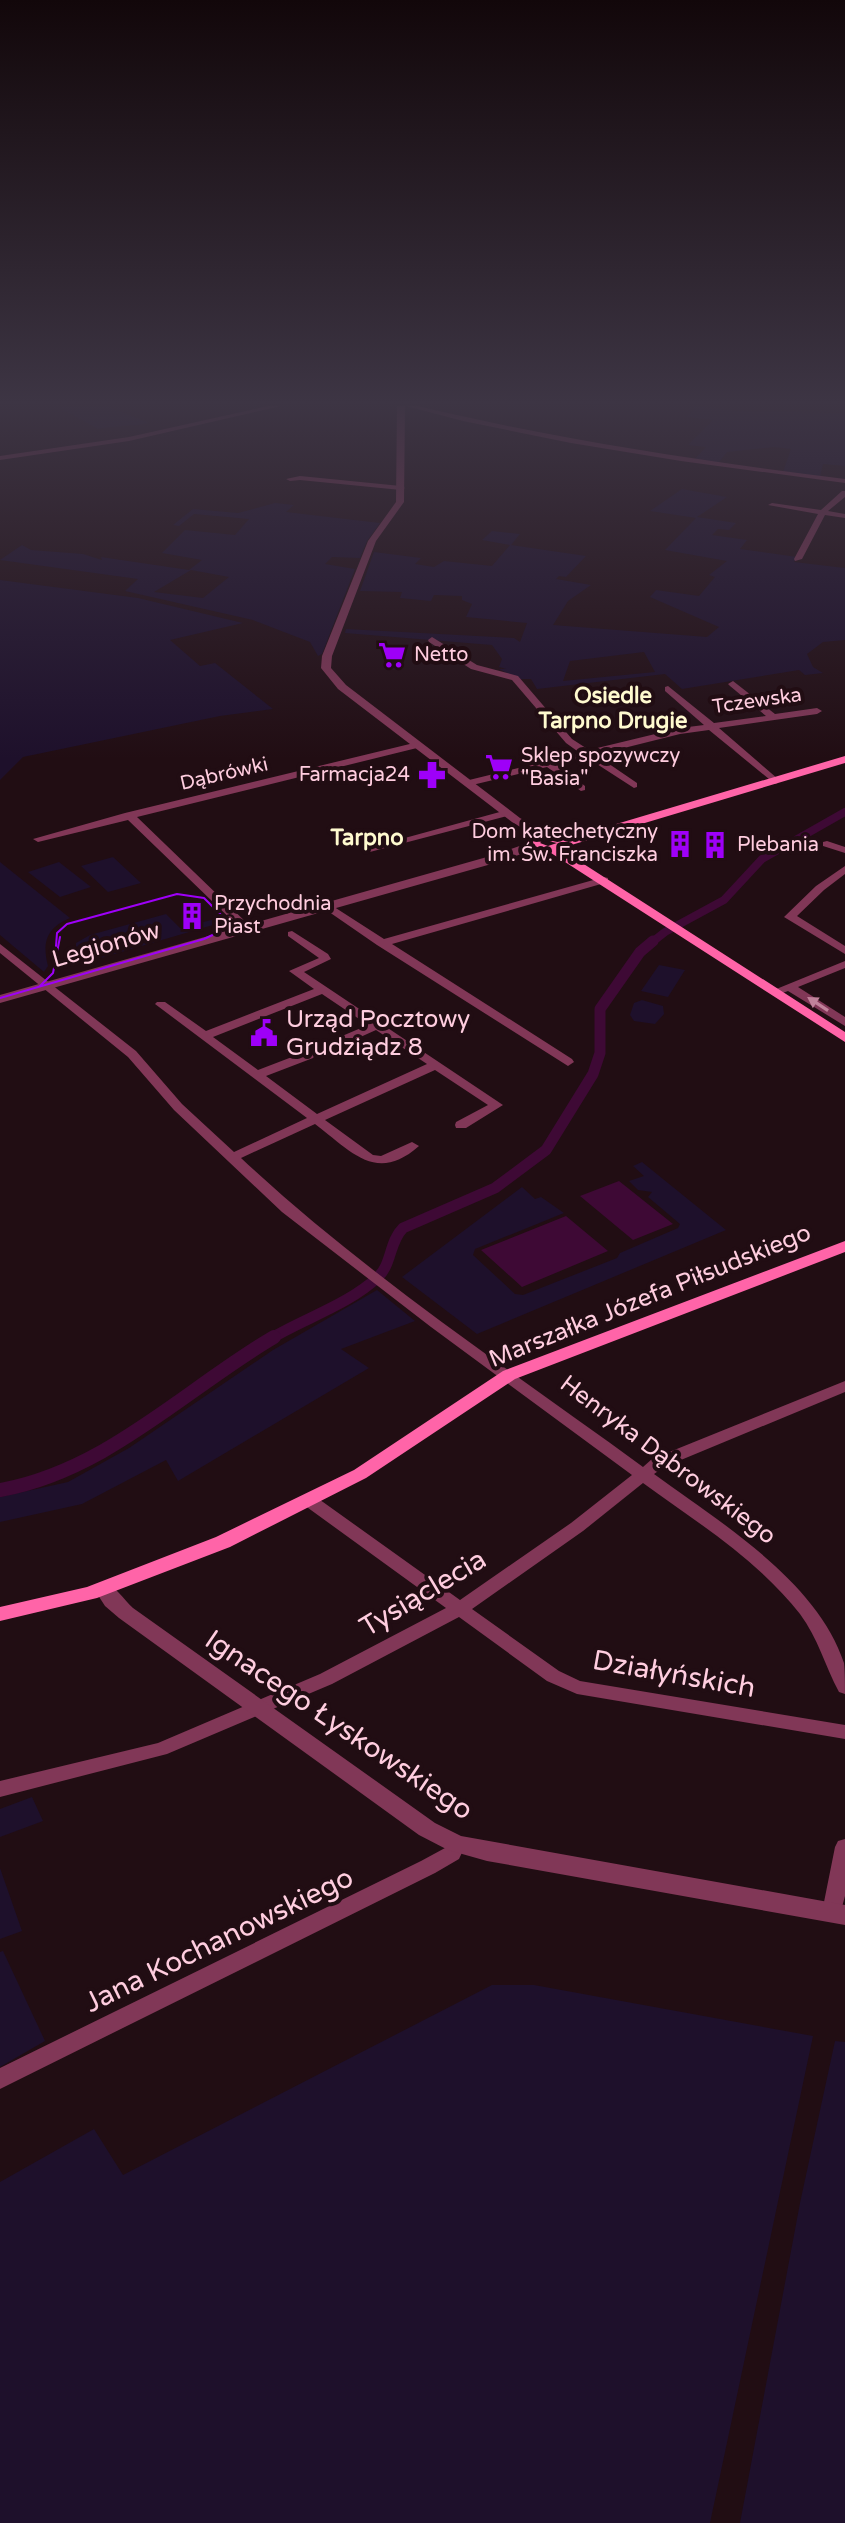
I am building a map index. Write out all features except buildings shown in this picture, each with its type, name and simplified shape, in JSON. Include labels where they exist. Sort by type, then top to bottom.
[{"type":"main road","points":[[549,843],[601,832],[845,759]]},
{"type":"main road","points":[[549,843],[845,1038]]},
{"type":"main road","name":"Marszałka Józefa Piłsudskiego","points":[[0,1614],[104,1589],[223,1542],[360,1474],[509,1375],[845,1246]]},
{"type":"street","points":[[384,524],[372,541],[325,660],[327,673],[512,817],[519,827],[549,843]]},
{"type":"street","points":[[798,559],[817,524]]},
{"type":"street","points":[[432,640],[474,667],[515,678],[569,741],[634,785]]},
{"type":"street","points":[[733,684],[772,716]]},
{"type":"street","points":[[668,689],[775,781]]},
{"type":"street","name":"Tczewska","points":[[468,783],[712,726],[817,711]]},
{"type":"street","name":"Dąbrówki","points":[[38,839],[418,745]]},
{"type":"street","points":[[548,763],[581,788]]},
{"type":"street","points":[[129,815],[247,929]]},
{"type":"street","points":[[366,850],[512,817]]},
{"type":"street","name":"Legionów","points":[[0,999],[549,843]]},
{"type":"street","points":[[827,844],[845,850]]},
{"type":"street","points":[[845,869],[790,917],[845,951]]},
{"type":"street","points":[[381,943],[604,880]]},
{"type":"street","points":[[327,907],[568,1062]]},
{"type":"street","points":[[292,934],[325,959],[295,971],[497,1105],[461,1125]]},
{"type":"street","name":"Henryka Dąbrowskiego","points":[[0,947],[44,986],[132,1054],[178,1107],[287,1209],[774,1573],[806,1610],[827,1644],[845,1687]]},
{"type":"street","points":[[775,992],[845,964]]},
{"type":"street","points":[[790,987],[845,1022]]},
{"type":"street","points":[[205,1036],[321,990]]},
{"type":"street","points":[[161,1004],[370,1159],[383,1160],[412,1146]]},
{"type":"street","points":[[332,1045],[376,1026]]},
{"type":"street","points":[[257,1075],[309,1055]]},
{"type":"street","points":[[231,1158],[435,1065]]},
{"type":"street","name":"Tysiąclecia","points":[[0,1789],[161,1749],[371,1657],[459,1609],[577,1527],[658,1463],[845,1386]]},
{"type":"street","name":"Działyńskich","points":[[310,1501],[553,1676],[577,1687],[845,1732]]},
{"type":"street","name":"Ignacego Łyskowskiego","points":[[104,1589],[126,1613],[258,1709],[427,1829],[456,1844],[838,1914]]},
{"type":"street","name":"Jana Kochanowskiego","points":[[0,2079],[428,1867],[452,1853],[456,1844]]},
{"type":"street","points":[[838,1914],[845,1847]]},
{"type":"shaded area","points":[[245,524],[379,524],[360,558],[332,557],[325,564],[355,569],[322,654],[318,656],[310,642],[253,620],[125,591],[138,579],[0,560],[22,545],[31,550],[83,554],[102,560],[101,557],[189,570],[202,560],[162,553],[185,530],[235,535]],"holes":[[[191,570],[229,577],[203,598],[154,592]]]},
{"type":"shaded area","points":[[690,524],[735,524],[729,530],[718,529],[712,535],[747,540],[740,549],[797,557],[794,562],[845,568],[845,640],[823,642],[807,654],[813,667],[823,673],[805,675],[799,670],[682,689],[665,674],[537,689],[531,679],[519,679],[499,669],[506,669],[499,667],[502,659],[492,645],[345,633],[346,629],[514,638],[520,642],[527,623],[466,617],[472,604],[462,600],[462,596],[434,595],[431,601],[400,598],[402,592],[360,591],[374,552],[421,558],[415,564],[434,567],[444,561],[492,566],[510,545],[482,540],[492,531],[520,534],[511,545],[586,556],[566,577],[556,579],[591,585],[568,601],[553,625],[707,637],[719,627],[650,597],[656,590],[699,596],[715,577],[709,575],[727,561],[665,550]],"holes":[[[644,652],[655,672],[563,681],[570,661]]]},
{"type":"shaded area","points":[[0,580],[138,598],[243,623],[170,640],[200,666],[215,663],[273,709],[220,716],[23,757],[0,780]]},
{"type":"shaded area","points":[[113,857],[141,883],[108,892],[81,866]]},
{"type":"shaded area","points":[[0,862],[70,918],[56,926],[48,937],[48,966],[44,972],[0,935]]},
{"type":"shaded area","points":[[59,862],[91,887],[60,897],[28,872]]},
{"type":"shaded area","points":[[166,914],[180,928],[219,918],[223,922],[101,958],[95,953],[76,958],[76,943],[90,935]]},
{"type":"shaded area","points":[[659,965],[685,970],[668,997],[641,991]]},
{"type":"shaded area","points":[[642,1000],[663,1006],[664,1014],[655,1024],[634,1021],[630,1015],[634,1003]]},
{"type":"shaded area","points":[[642,1162],[726,1230],[477,1334],[402,1277],[522,1187],[535,1199],[541,1197],[564,1213],[475,1249],[473,1255],[515,1294],[523,1295],[617,1258],[620,1253],[678,1228],[680,1224],[648,1197],[652,1192],[638,1190],[629,1181],[644,1176],[633,1166]]},
{"type":"shaded area","points":[[619,1181],[673,1224],[633,1240],[580,1196]]},
{"type":"shaded area","points":[[566,1216],[608,1251],[522,1287],[481,1250]]},
{"type":"shaded area","points":[[377,1290],[415,1321],[341,1349],[369,1368],[178,1481],[166,1460],[82,1504],[0,1522],[0,1497],[68,1482],[129,1448],[273,1350]]},
{"type":"shaded area","points":[[32,1797],[43,1821],[0,1837],[0,1809]]},
{"type":"shaded area","points":[[0,1868],[22,1931],[0,1939]]},
{"type":"shaded area","points":[[3,1951],[45,2041],[0,2067],[0,1952]]},
{"type":"shaded area","points":[[492,1985],[534,1985],[813,2036],[710,2523],[0,2523],[0,2182],[94,2129],[123,2175]]},
{"type":"shaded area","points":[[835,2041],[845,2042],[845,2523],[740,2523],[800,2203]]},
{"type":"waterway","points":[[651,943],[724,900],[762,859],[845,812]]},
{"type":"waterway","points":[[270,1339],[340,1303],[378,1277],[403,1228],[495,1188],[546,1150],[593,1074],[600,1053],[600,1009],[640,952],[653,941]]},
{"type":"waterway","points":[[0,1490],[75,1466],[110,1447],[274,1337]]},
{"type":"tram line","points":[[0,998],[204,939],[221,931],[226,920],[204,898],[177,894],[67,924],[57,933],[56,946]]},
{"type":"tram line","points":[[40,986],[53,973],[60,937]]},
{"type":"place","name":"Netto","points":[[392,655]]},
{"type":"place","name":"Sklep spozywczy \"Basia\"","points":[[499,767]]},
{"type":"place","name":"Farmacja24","points":[[432,775]]},
{"type":"place","name":"Dom katechetyczny im. Św. Franciszka","points":[[680,844]]},
{"type":"place","name":"Plebania","points":[[715,845]]},
{"type":"place","name":"Przychodnia Piast","points":[[192,916]]},
{"type":"place","name":"Urząd Pocztowy Grudziądz 8","points":[[264,1033]]},
{"type":"district","name":"Osiedle Tarpno Drugie","points":[[613,708]]},
{"type":"district","name":"Tarpno","points":[[367,838]]}]
